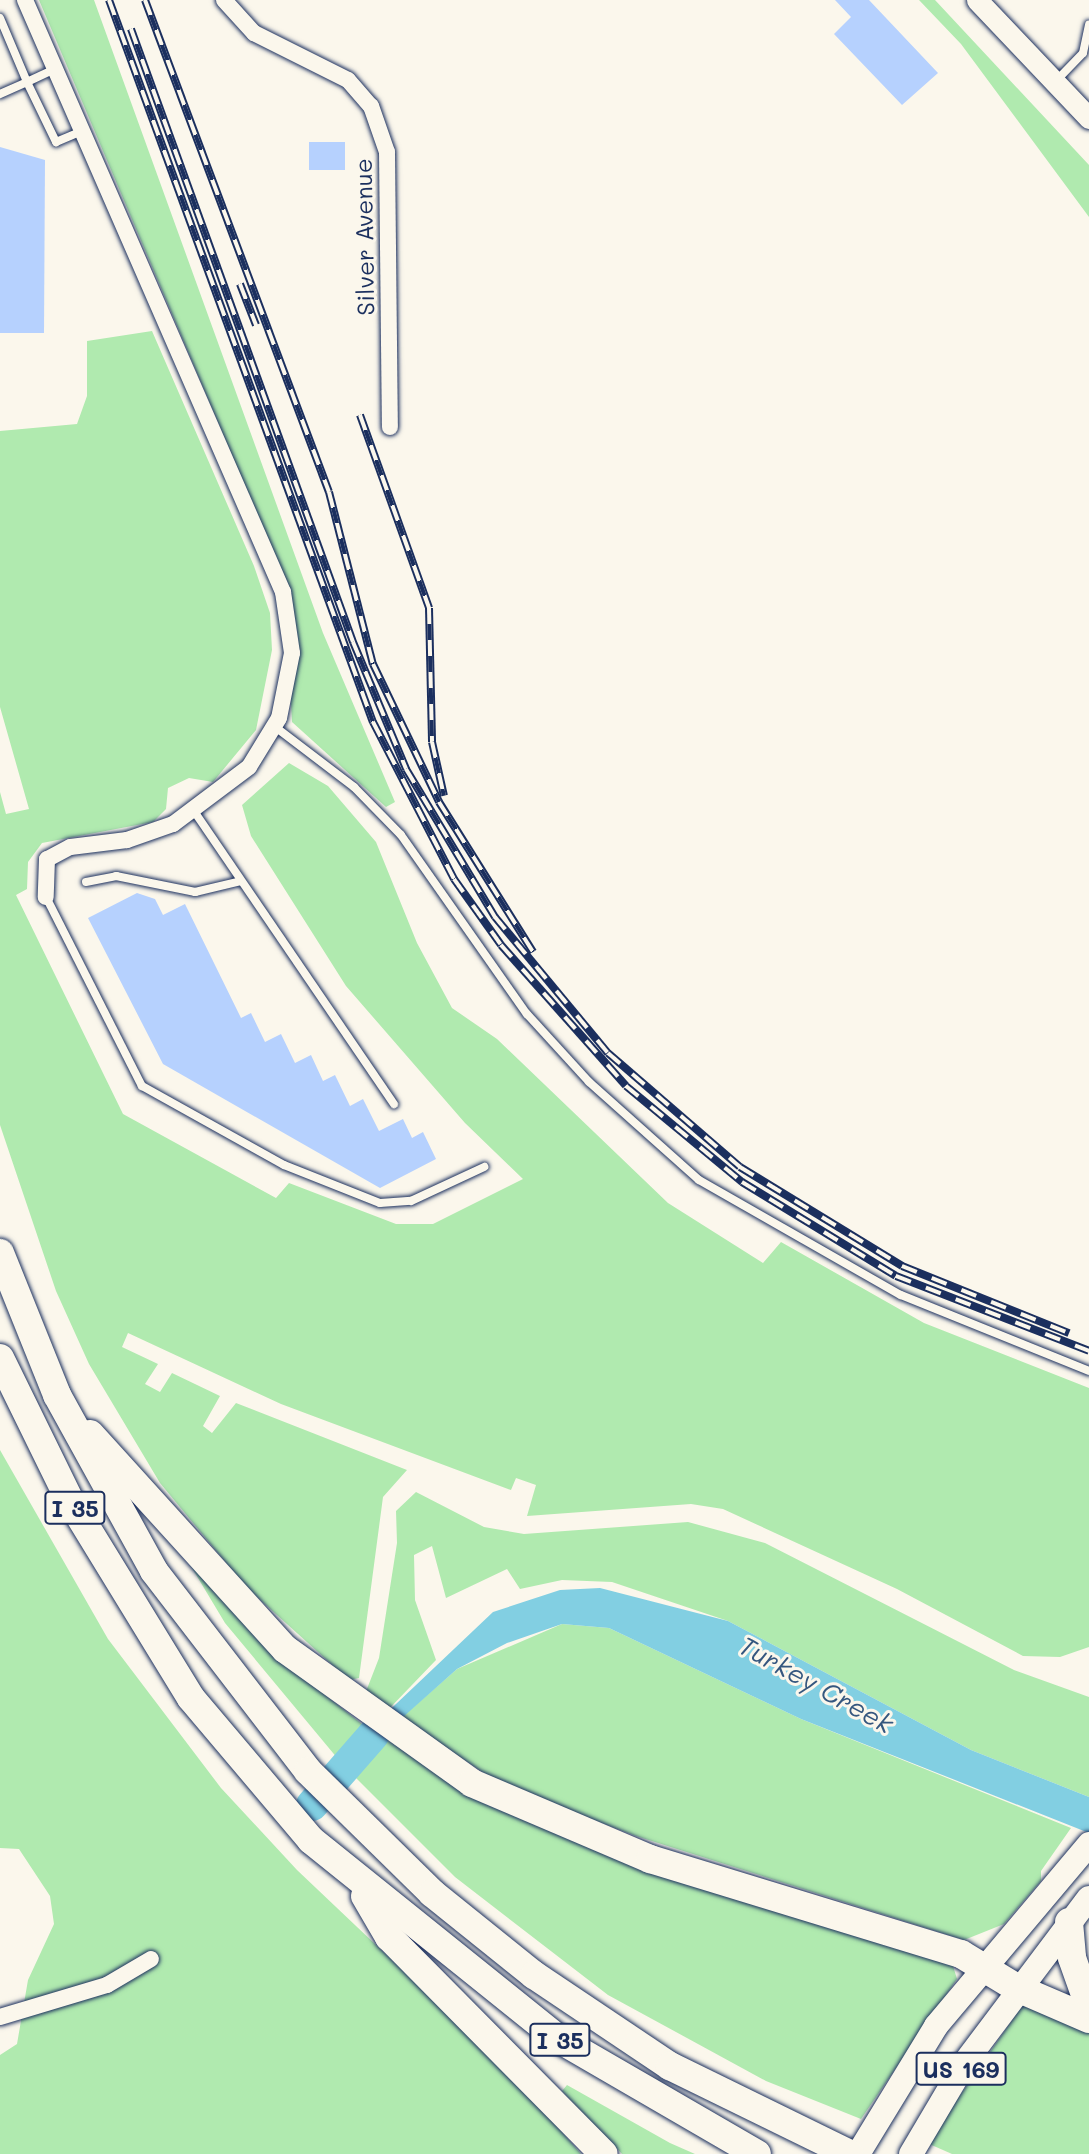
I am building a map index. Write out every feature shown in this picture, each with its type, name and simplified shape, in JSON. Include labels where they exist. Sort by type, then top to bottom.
[{"type":"highway","name":"I 35","points":[[0,1253],[57,1395],[121,1515],[191,1627],[309,1772],[432,1893],[597,2020],[768,2118],[850,2154]]},
{"type":"highway","name":"I 35","points":[[0,1359],[69,1499],[161,1651],[235,1755],[373,1902],[556,2038],[754,2153]]},
{"type":"highway","points":[[57,1395],[285,1649],[472,1783],[588,1837],[961,1954],[1017,1989],[1089,2019]]},
{"type":"highway","points":[[373,1902],[604,2154]]},
{"type":"highway","points":[[1080,1910],[1072,1958],[1089,2006]]},
{"type":"main road","points":[[977,0],[1089,118]]},
{"type":"main road","name":"US 169","points":[[858,2154],[898,2080],[983,1967],[1054,1888],[1089,1844]]},
{"type":"main road","name":"US 169","points":[[911,2154],[1017,1989],[1080,1910]]},
{"type":"street","points":[[25,0],[284,592],[292,653],[274,726],[249,767],[194,811],[127,840],[70,847],[47,859],[46,898]]},
{"type":"street","name":"Silver Avenue","points":[[224,0],[254,33],[348,80],[371,106],[387,152],[390,427]]},
{"type":"street","points":[[0,2017],[107,1985],[151,1959]]},
{"type":"lane","points":[[0,18],[56,142],[82,131]]},
{"type":"lane","points":[[1055,82],[1083,53],[1089,25]]},
{"type":"lane","points":[[0,94],[55,69]]},
{"type":"lane","points":[[274,726],[354,787],[401,835],[527,1014],[589,1082],[699,1180],[901,1295],[1089,1371]]},
{"type":"lane","points":[[194,811],[394,1104]]},
{"type":"lane","points":[[86,882],[116,876],[195,892],[241,881]]},
{"type":"lane","points":[[46,898],[142,1086],[284,1166],[380,1203],[411,1200],[484,1167]]},
{"type":"green space","points":[[39,0],[94,0],[323,633],[395,802],[386,807],[292,722],[284,578]]},
{"type":"green space","points":[[919,0],[935,0],[1089,165],[1089,217],[961,44]]},
{"type":"green space","points":[[152,331],[254,566],[270,613],[272,650],[256,730],[213,782],[189,778],[168,788],[166,809],[153,822],[42,843],[28,862],[27,889],[16,895],[123,1114],[276,1198],[289,1183],[396,1224],[433,1224],[523,1179],[465,1123],[346,986],[251,836],[242,805],[289,763],[328,786],[376,842],[417,943],[452,1008],[497,1039],[668,1203],[763,1263],[781,1242],[924,1323],[1089,1388],[1089,1647],[1060,1657],[1023,1656],[897,1589],[723,1509],[691,1504],[527,1516],[536,1485],[516,1478],[511,1490],[281,1404],[128,1333],[122,1347],[158,1364],[145,1384],[160,1392],[172,1373],[220,1396],[203,1426],[212,1433],[236,1403],[407,1470],[383,1497],[359,1678],[349,1680],[247,1588],[160,1483],[89,1364],[56,1291],[0,1125],[0,792],[6,814],[29,809],[0,707],[0,431],[77,424],[87,396],[87,341]]},
{"type":"green space","points":[[0,1450],[108,1639],[221,1788],[297,1870],[511,2073],[581,2154],[0,2154],[0,2055],[17,2044],[28,1980],[54,1924],[50,1896],[19,1849],[0,1848]]},
{"type":"green space","points":[[416,1492],[484,1527],[524,1534],[688,1522],[765,1543],[1014,1670],[1089,1697],[1089,1797],[971,1750],[728,1621],[612,1582],[562,1580],[520,1589],[507,1569],[446,1598],[432,1546],[414,1555],[415,1600],[436,1660],[386,1712],[365,1694],[379,1658],[397,1543],[396,1511]]},
{"type":"green space","points":[[183,1553],[301,1676],[367,1728],[338,1759],[225,1623]]},
{"type":"green space","points":[[562,1624],[609,1628],[801,1719],[1071,1828],[1041,1871],[1041,1881],[1004,1924],[964,1940],[636,1836],[544,1801],[484,1773],[401,1718],[457,1669]]},
{"type":"green space","points":[[387,1740],[454,1782],[953,1966],[957,1979],[861,2119],[766,2081],[608,1995],[455,1877],[356,1778]]},
{"type":"green space","points":[[1024,2003],[1089,2030],[1089,2154],[952,2154],[927,2143]]},
{"type":"green space","points":[[567,2085],[670,2143],[695,2154],[622,2154],[562,2091]]},
{"type":"water","points":[[600,1588],[728,1621],[971,1750],[1089,1797],[1089,1833],[801,1719],[609,1628],[562,1624],[507,1643],[457,1669],[402,1718],[356,1778],[338,1759],[493,1612],[560,1590]]},
{"type":"building","points":[[835,0],[869,0],[938,73],[902,105],[834,34],[851,17]]},
{"type":"building","points":[[309,142],[345,142],[345,170],[309,170]]},
{"type":"building","points":[[0,147],[45,160],[44,333],[0,333]]},
{"type":"building","points":[[137,893],[155,899],[163,915],[185,904],[241,1018],[251,1013],[265,1042],[281,1034],[295,1063],[311,1055],[323,1081],[335,1075],[350,1106],[363,1099],[379,1131],[403,1119],[412,1138],[423,1132],[436,1159],[380,1188],[163,1064],[88,918]]},
{"type":"waterway","name":"Turkey Creek","points":[[312,1805],[373,1735]]},
{"type":"railway","points":[[109,0],[373,722],[454,879],[501,945],[626,1086],[742,1182],[896,1276],[1089,1351]]},
{"type":"railway","points":[[145,0],[329,492],[373,664],[439,802],[533,952]]},
{"type":"railway","points":[[131,29],[353,642],[406,769],[495,917],[608,1053],[740,1167],[902,1266],[1069,1333]]},
{"type":"railway","points":[[240,284],[256,325]]},
{"type":"railway","points":[[360,415],[429,608],[432,742],[444,796]]}]
